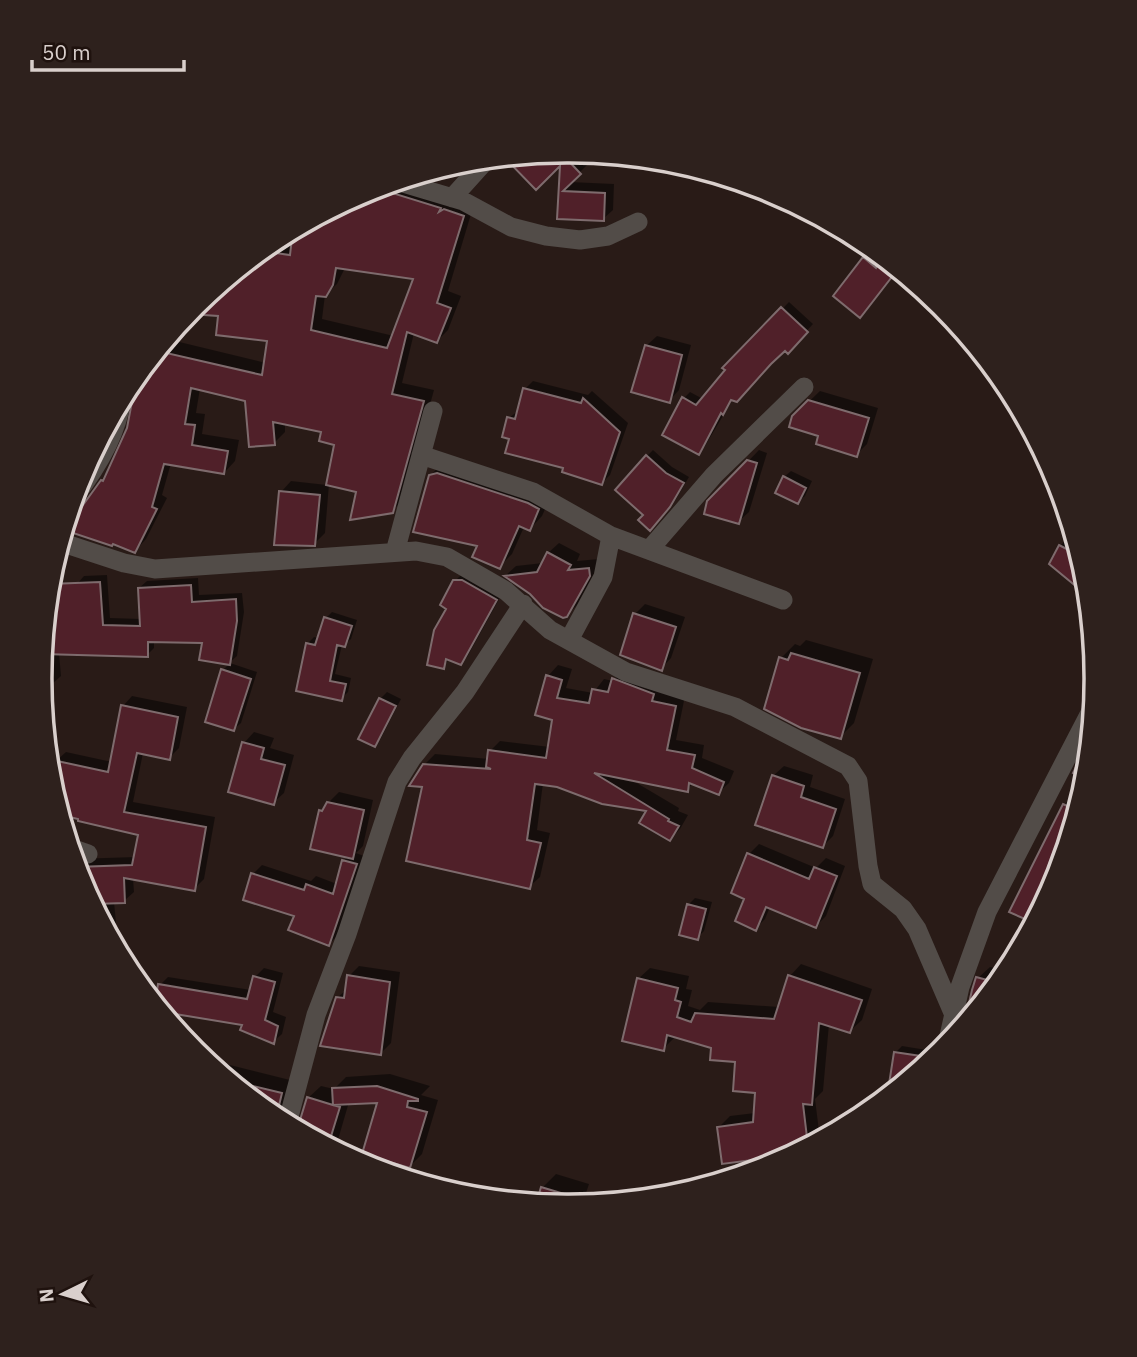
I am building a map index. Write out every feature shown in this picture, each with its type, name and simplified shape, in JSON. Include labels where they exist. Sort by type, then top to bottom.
[{"type":"street","points":[[452,198],[477,171]]},
{"type":"street","points":[[416,186],[463,201],[511,227],[546,236],[580,240],[608,236],[638,222]]},
{"type":"street","points":[[649,550],[714,475],[804,387]]},
{"type":"street","points":[[395,552],[433,411]]},
{"type":"street","points":[[421,455],[533,492],[611,536],[783,600]]},
{"type":"street","points":[[569,640],[603,577],[611,536]]},
{"type":"street","points":[[70,545],[124,563],[155,569],[416,551],[447,557],[506,591],[550,630],[626,672],[735,707],[848,766],[858,781],[872,884],[903,909],[917,929],[954,1015]]},
{"type":"street","points":[[290,1113],[316,1015],[347,934],[397,782],[412,758],[465,692],[523,604]]},
{"type":"street","points":[[952,1023],[960,987],[987,912],[1081,729]]},
{"type":"building","points":[[571,163],[581,174],[563,191],[605,193],[604,221],[557,219],[560,166],[536,190],[513,166]]},
{"type":"building","points":[[394,194],[441,208],[439,212],[444,209],[464,216],[437,303],[451,308],[437,343],[407,332],[392,394],[424,401],[393,513],[350,520],[356,492],[326,485],[334,445],[319,441],[321,432],[273,422],[275,445],[249,447],[245,401],[191,388],[185,424],[195,425],[192,445],[228,451],[224,474],[164,464],[152,507],[157,509],[135,553],[74,533],[83,505],[101,480],[103,481],[127,428],[131,404],[168,353],[262,375],[267,341],[216,335],[218,316],[203,315],[254,269],[276,253],[290,255],[291,244],[340,216]],"holes":[[[336,268],[413,279],[387,348],[311,330],[316,296],[326,297],[333,285]]]},
{"type":"building","points":[[863,257],[876,268],[878,265],[892,277],[860,318],[833,296]]},
{"type":"building","points":[[781,307],[808,332],[788,354],[785,351],[771,364],[737,402],[731,400],[723,415],[721,413],[699,455],[662,435],[682,397],[696,405],[725,370],[722,368]]},
{"type":"building","points":[[645,345],[682,355],[670,403],[631,392]]},
{"type":"building","points":[[523,388],[581,403],[583,398],[620,432],[602,485],[562,472],[563,468],[505,453],[509,439],[502,437],[507,417],[515,419]]},
{"type":"building","points":[[808,400],[869,418],[857,457],[816,444],[818,436],[789,427],[792,416]]},
{"type":"building","points":[[646,455],[666,473],[684,483],[670,507],[650,531],[638,520],[643,515],[615,490]]},
{"type":"building","points":[[747,460],[757,463],[739,524],[704,514],[707,501]]},
{"type":"building","points":[[437,473],[539,509],[530,531],[519,526],[500,569],[472,557],[477,546],[413,532],[429,475]]},
{"type":"building","points":[[783,476],[806,488],[798,504],[775,493]]},
{"type":"building","points":[[279,491],[320,495],[315,546],[274,545]]},
{"type":"building","points":[[1059,545],[1068,550],[1076,587],[1049,564]]},
{"type":"building","points":[[547,552],[571,565],[568,570],[589,568],[590,576],[567,617],[563,618],[543,608],[530,594],[504,576],[537,572]]},
{"type":"building","points":[[453,580],[462,580],[497,600],[461,665],[446,659],[444,669],[427,665],[434,630],[446,609],[440,605]]},
{"type":"building","points":[[100,582],[103,625],[140,626],[138,588],[191,585],[192,602],[236,599],[237,621],[230,665],[199,660],[202,643],[148,642],[148,657],[53,654],[61,584]]},
{"type":"building","points":[[633,613],[676,627],[662,671],[620,655]]},
{"type":"building","points":[[324,617],[352,626],[345,647],[337,645],[330,681],[346,684],[342,701],[296,691],[306,643],[315,645]]},
{"type":"building","points":[[791,653],[860,673],[841,739],[801,728],[764,709],[779,657],[788,660]]},
{"type":"building","points":[[221,669],[251,679],[234,731],[205,722]]},
{"type":"building","points":[[546,675],[562,680],[557,698],[589,703],[592,689],[608,692],[612,678],[654,694],[652,701],[676,706],[667,750],[695,755],[692,768],[724,782],[719,795],[689,783],[688,792],[594,773],[679,826],[670,841],[639,823],[646,811],[602,804],[557,787],[535,784],[527,840],[541,843],[530,889],[406,861],[422,787],[409,786],[423,764],[491,769],[486,767],[488,750],[546,758],[552,720],[535,715]]},
{"type":"building","points":[[379,698],[396,706],[375,747],[358,739]]},
{"type":"building","points":[[121,705],[178,717],[170,760],[137,753],[124,812],[206,827],[195,891],[124,878],[125,903],[104,904],[88,867],[132,865],[138,835],[72,818],[59,761],[108,772]]},
{"type":"building","points":[[242,742],[264,748],[261,759],[285,765],[274,805],[228,792]]},
{"type":"building","points":[[772,775],[804,786],[801,797],[836,809],[823,848],[755,825]]},
{"type":"building","points":[[327,802],[364,810],[353,859],[310,849],[319,810],[322,811]]},
{"type":"building","points":[[1063,804],[1068,806],[1045,876],[1025,919],[1009,912]]},
{"type":"building","points":[[747,853],[809,879],[814,867],[837,876],[816,928],[766,907],[756,931],[735,921],[744,899],[731,893]]},
{"type":"building","points":[[342,860],[357,864],[329,946],[288,930],[294,916],[243,900],[251,873],[304,890],[306,884],[333,894]]},
{"type":"building","points":[[687,904],[706,909],[698,940],[679,935]]},
{"type":"building","points":[[347,975],[390,982],[381,1055],[320,1046],[336,997],[344,998]]},
{"type":"building","points":[[788,975],[862,1000],[850,1033],[819,1023],[812,1105],[803,1104],[807,1136],[752,1160],[722,1164],[717,1127],[753,1122],[755,1093],[733,1091],[735,1062],[710,1060],[711,1048],[667,1035],[664,1051],[622,1041],[637,978],[678,988],[675,1000],[681,1002],[677,1017],[691,1022],[695,1013],[774,1019]]},
{"type":"building","points":[[253,976],[275,982],[265,1020],[278,1026],[274,1044],[240,1030],[242,1025],[177,1014],[157,990],[158,984],[247,999]]},
{"type":"building","points":[[976,977],[987,980],[969,1004]]},
{"type":"building","points":[[894,1052],[920,1056],[909,1066],[889,1083]]},
{"type":"building","points":[[251,1086],[282,1093],[279,1106]]},
{"type":"building","points":[[377,1086],[418,1099],[408,1101],[407,1107],[427,1112],[410,1168],[363,1151],[377,1103],[333,1105],[332,1088]]},
{"type":"building","points":[[307,1097],[340,1107],[331,1136],[300,1119]]},
{"type":"building","points":[[541,1187],[564,1194],[539,1193]]}]
